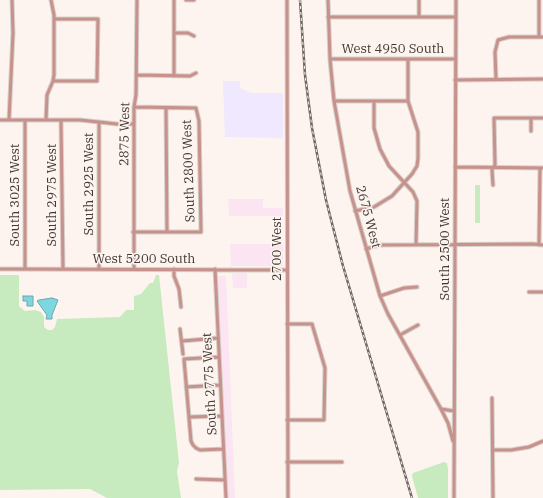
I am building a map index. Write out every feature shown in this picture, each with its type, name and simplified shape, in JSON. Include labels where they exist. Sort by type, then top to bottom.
[{"type":"street","points":[[9,120],[12,0]]},
{"type":"street","points":[[46,120],[48,95],[53,80],[54,19],[51,0]]},
{"type":"street","name":"2875 West","points":[[134,269],[134,107],[136,95],[137,0]]},
{"type":"street","points":[[174,0],[174,76]]},
{"type":"street","points":[[186,0],[194,0]]},
{"type":"street","name":"2700 West","points":[[287,0],[288,498]]},
{"type":"street","name":"2675 West","points":[[328,0],[330,59],[334,101],[355,211],[380,296],[441,409],[448,423],[454,444]]},
{"type":"street","points":[[419,0],[419,17]]},
{"type":"street","name":"South 2500 West","points":[[454,498],[456,0]]},
{"type":"street","points":[[496,80],[495,52],[498,40],[509,37],[541,37],[539,0]]},
{"type":"street","points":[[328,16],[456,17]]},
{"type":"street","points":[[53,80],[98,83],[99,18],[54,19]]},
{"type":"street","points":[[174,33],[188,33],[194,36]]},
{"type":"street","name":"West 4950 South","points":[[330,59],[456,59]]},
{"type":"street","points":[[355,211],[374,207],[385,201],[405,182],[417,166],[418,132],[408,101],[408,59]]},
{"type":"street","points":[[136,75],[190,76],[196,73]]},
{"type":"street","points":[[456,80],[543,79]]},
{"type":"street","points":[[334,101],[408,101]]},
{"type":"street","points":[[374,101],[374,128],[380,149],[389,166],[405,182],[413,192],[417,201],[416,246]]},
{"type":"street","points":[[134,107],[166,108],[167,232],[134,232]]},
{"type":"street","name":"South 2800 West","points":[[166,108],[196,108],[199,122],[201,232],[167,232]]},
{"type":"street","points":[[493,185],[492,170],[495,165],[494,118],[543,118]]},
{"type":"street","points":[[531,118],[531,131]]},
{"type":"street","points":[[0,120],[80,120],[117,124],[134,124]]},
{"type":"street","name":"South 3025 West","points":[[24,120],[25,269]]},
{"type":"street","name":"South 2975 West","points":[[61,120],[63,269]]},
{"type":"street","name":"South 2925 West","points":[[99,122],[99,269]]},
{"type":"street","points":[[366,249],[379,246],[541,245],[541,168],[455,167]]},
{"type":"street","name":"West 5200 South","points":[[0,269],[287,270]]},
{"type":"street","points":[[174,269],[174,276],[179,289],[182,307]]},
{"type":"street","name":"South 2775 West","points":[[214,270],[226,498]]},
{"type":"street","points":[[380,296],[404,288],[417,287]]},
{"type":"street","points":[[529,292],[543,292]]},
{"type":"street","points":[[287,324],[312,324],[325,368],[324,420],[287,420]]},
{"type":"street","points":[[400,335],[418,325]]},
{"type":"street","points":[[180,329],[183,354]]},
{"type":"street","points":[[182,341],[218,338]]},
{"type":"street","points":[[219,356],[184,358],[191,441],[193,445],[200,450],[224,448]]},
{"type":"street","points":[[186,387],[220,385]]},
{"type":"street","points":[[492,398],[493,498]]},
{"type":"street","points":[[441,409],[454,411]]},
{"type":"street","points":[[189,418],[222,416]]},
{"type":"street","points":[[493,450],[511,450],[543,441]]},
{"type":"street","points":[[287,462],[342,462]]},
{"type":"street","points":[[196,480],[225,480]]},
{"type":"shaded area","points":[[223,81],[240,81],[240,88],[251,93],[283,93],[283,138],[225,137]]},
{"type":"shaded area","points":[[228,199],[263,199],[263,208],[283,208],[283,216],[229,216]]},
{"type":"shaded area","points":[[230,244],[283,244],[283,266],[231,266]]},
{"type":"shaded area","points":[[232,273],[247,273],[247,288],[233,288]]},
{"type":"shaded area","points":[[217,276],[226,276],[235,498],[228,498]]},
{"type":"green space","points":[[475,185],[480,185],[480,223],[475,223]]},
{"type":"green space","points":[[0,275],[19,275],[19,306],[25,311],[35,310],[41,312],[44,317],[44,327],[48,330],[52,330],[55,327],[57,319],[120,317],[126,310],[134,310],[134,296],[141,294],[150,283],[153,283],[156,275],[159,275],[179,463],[177,471],[181,498],[107,498],[90,489],[0,490]]},
{"type":"green space","points":[[444,462],[447,463],[448,469],[448,498],[418,498],[412,476],[413,473]]},
{"type":"water","points":[[23,296],[33,296],[33,306],[27,306],[27,301],[23,301]]},
{"type":"water","points":[[52,298],[58,300],[52,315],[52,319],[46,319],[47,315],[37,301]]},
{"type":"railway","points":[[300,0],[305,75],[312,128],[326,200],[343,266],[412,498]]}]
